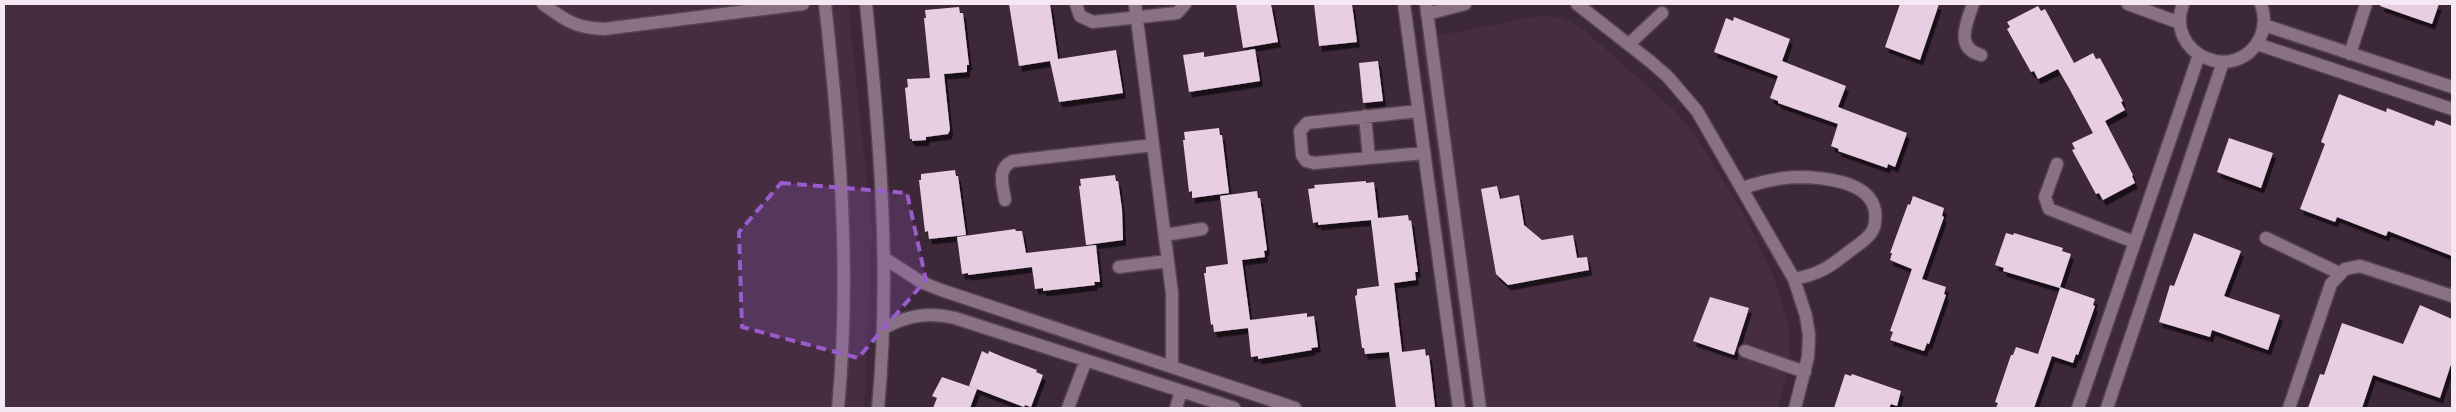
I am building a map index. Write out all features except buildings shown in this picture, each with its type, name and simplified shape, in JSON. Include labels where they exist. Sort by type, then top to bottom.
[{"type":"street","points":[[543,4],[568,22],[585,28],[604,29],[803,4]]},
{"type":"street","points":[[826,4],[838,140],[844,259],[844,326],[838,408]]},
{"type":"street","points":[[866,4],[878,138],[884,258],[884,328],[878,408]]},
{"type":"street","points":[[1076,4],[1080,16],[1088,22],[1177,13],[1184,4]]},
{"type":"street","points":[[1135,4],[1168,261],[1173,318],[1172,367]]},
{"type":"street","points":[[1404,4],[1458,408]]},
{"type":"street","points":[[1465,4],[1427,9],[1480,408]]},
{"type":"street","points":[[1577,4],[1652,62],[1683,94],[1710,130],[1794,279],[1808,325],[1808,354],[1796,408]]},
{"type":"street","points":[[1973,4],[1964,39],[1968,48],[1981,55]]},
{"type":"street","points":[[2128,4],[2180,23]]},
{"type":"street","points":[[2183,4],[2180,23],[2183,36],[2189,46],[2199,55],[2223,62],[2242,57],[2257,44],[2264,25],[2261,4]]},
{"type":"street","points":[[2350,54],[2366,4]]},
{"type":"street","points":[[1629,44],[1662,13]]},
{"type":"street","points":[[2264,25],[2452,87]]},
{"type":"street","points":[[2257,44],[2452,109]]},
{"type":"street","points":[[2078,408],[2199,55]]},
{"type":"street","points":[[2107,408],[2223,62]]},
{"type":"street","points":[[1418,111],[1307,123],[1300,131],[1302,155],[1310,163],[1424,152]]},
{"type":"street","points":[[1365,116],[1369,158]]},
{"type":"street","points":[[1005,200],[1002,171],[1004,166],[1013,162],[1153,145]]},
{"type":"street","points":[[2056,164],[2045,197],[2049,209],[2134,242]]},
{"type":"street","points":[[1743,188],[1777,179],[1812,178],[1859,189],[1868,197],[1874,207],[1876,219],[1868,236],[1823,272],[1794,279]]},
{"type":"street","points":[[1165,235],[1202,229]]},
{"type":"street","points":[[2266,238],[2339,273]]},
{"type":"street","points":[[884,258],[915,278],[941,290],[1295,408]]},
{"type":"street","points":[[1119,267],[1168,261]]},
{"type":"street","points":[[2289,408],[2331,284],[2339,273],[2352,267],[2368,267],[2452,296]]},
{"type":"street","points":[[993,329],[1001,310]]},
{"type":"street","points":[[884,328],[906,317],[931,314],[955,318],[1234,408]]},
{"type":"street","points":[[1745,351],[1805,372]]},
{"type":"street","points":[[1068,408],[1086,360]]},
{"type":"street","points":[[1455,380],[1476,378]]},
{"type":"street","points":[[1176,408],[1181,391]]},
{"type":"highlighted area","points":[[781,183],[907,193],[926,280],[858,358],[742,327],[739,232]]},
{"type":"shaded area","points":[[4,4],[848,4],[872,231],[864,408],[4,408]]},
{"type":"shaded area","points":[[1543,15],[1563,18],[1583,29],[1674,110],[1694,133],[1746,218],[1776,282],[1790,333],[1789,367],[1778,408],[1471,408],[1421,39]]}]
